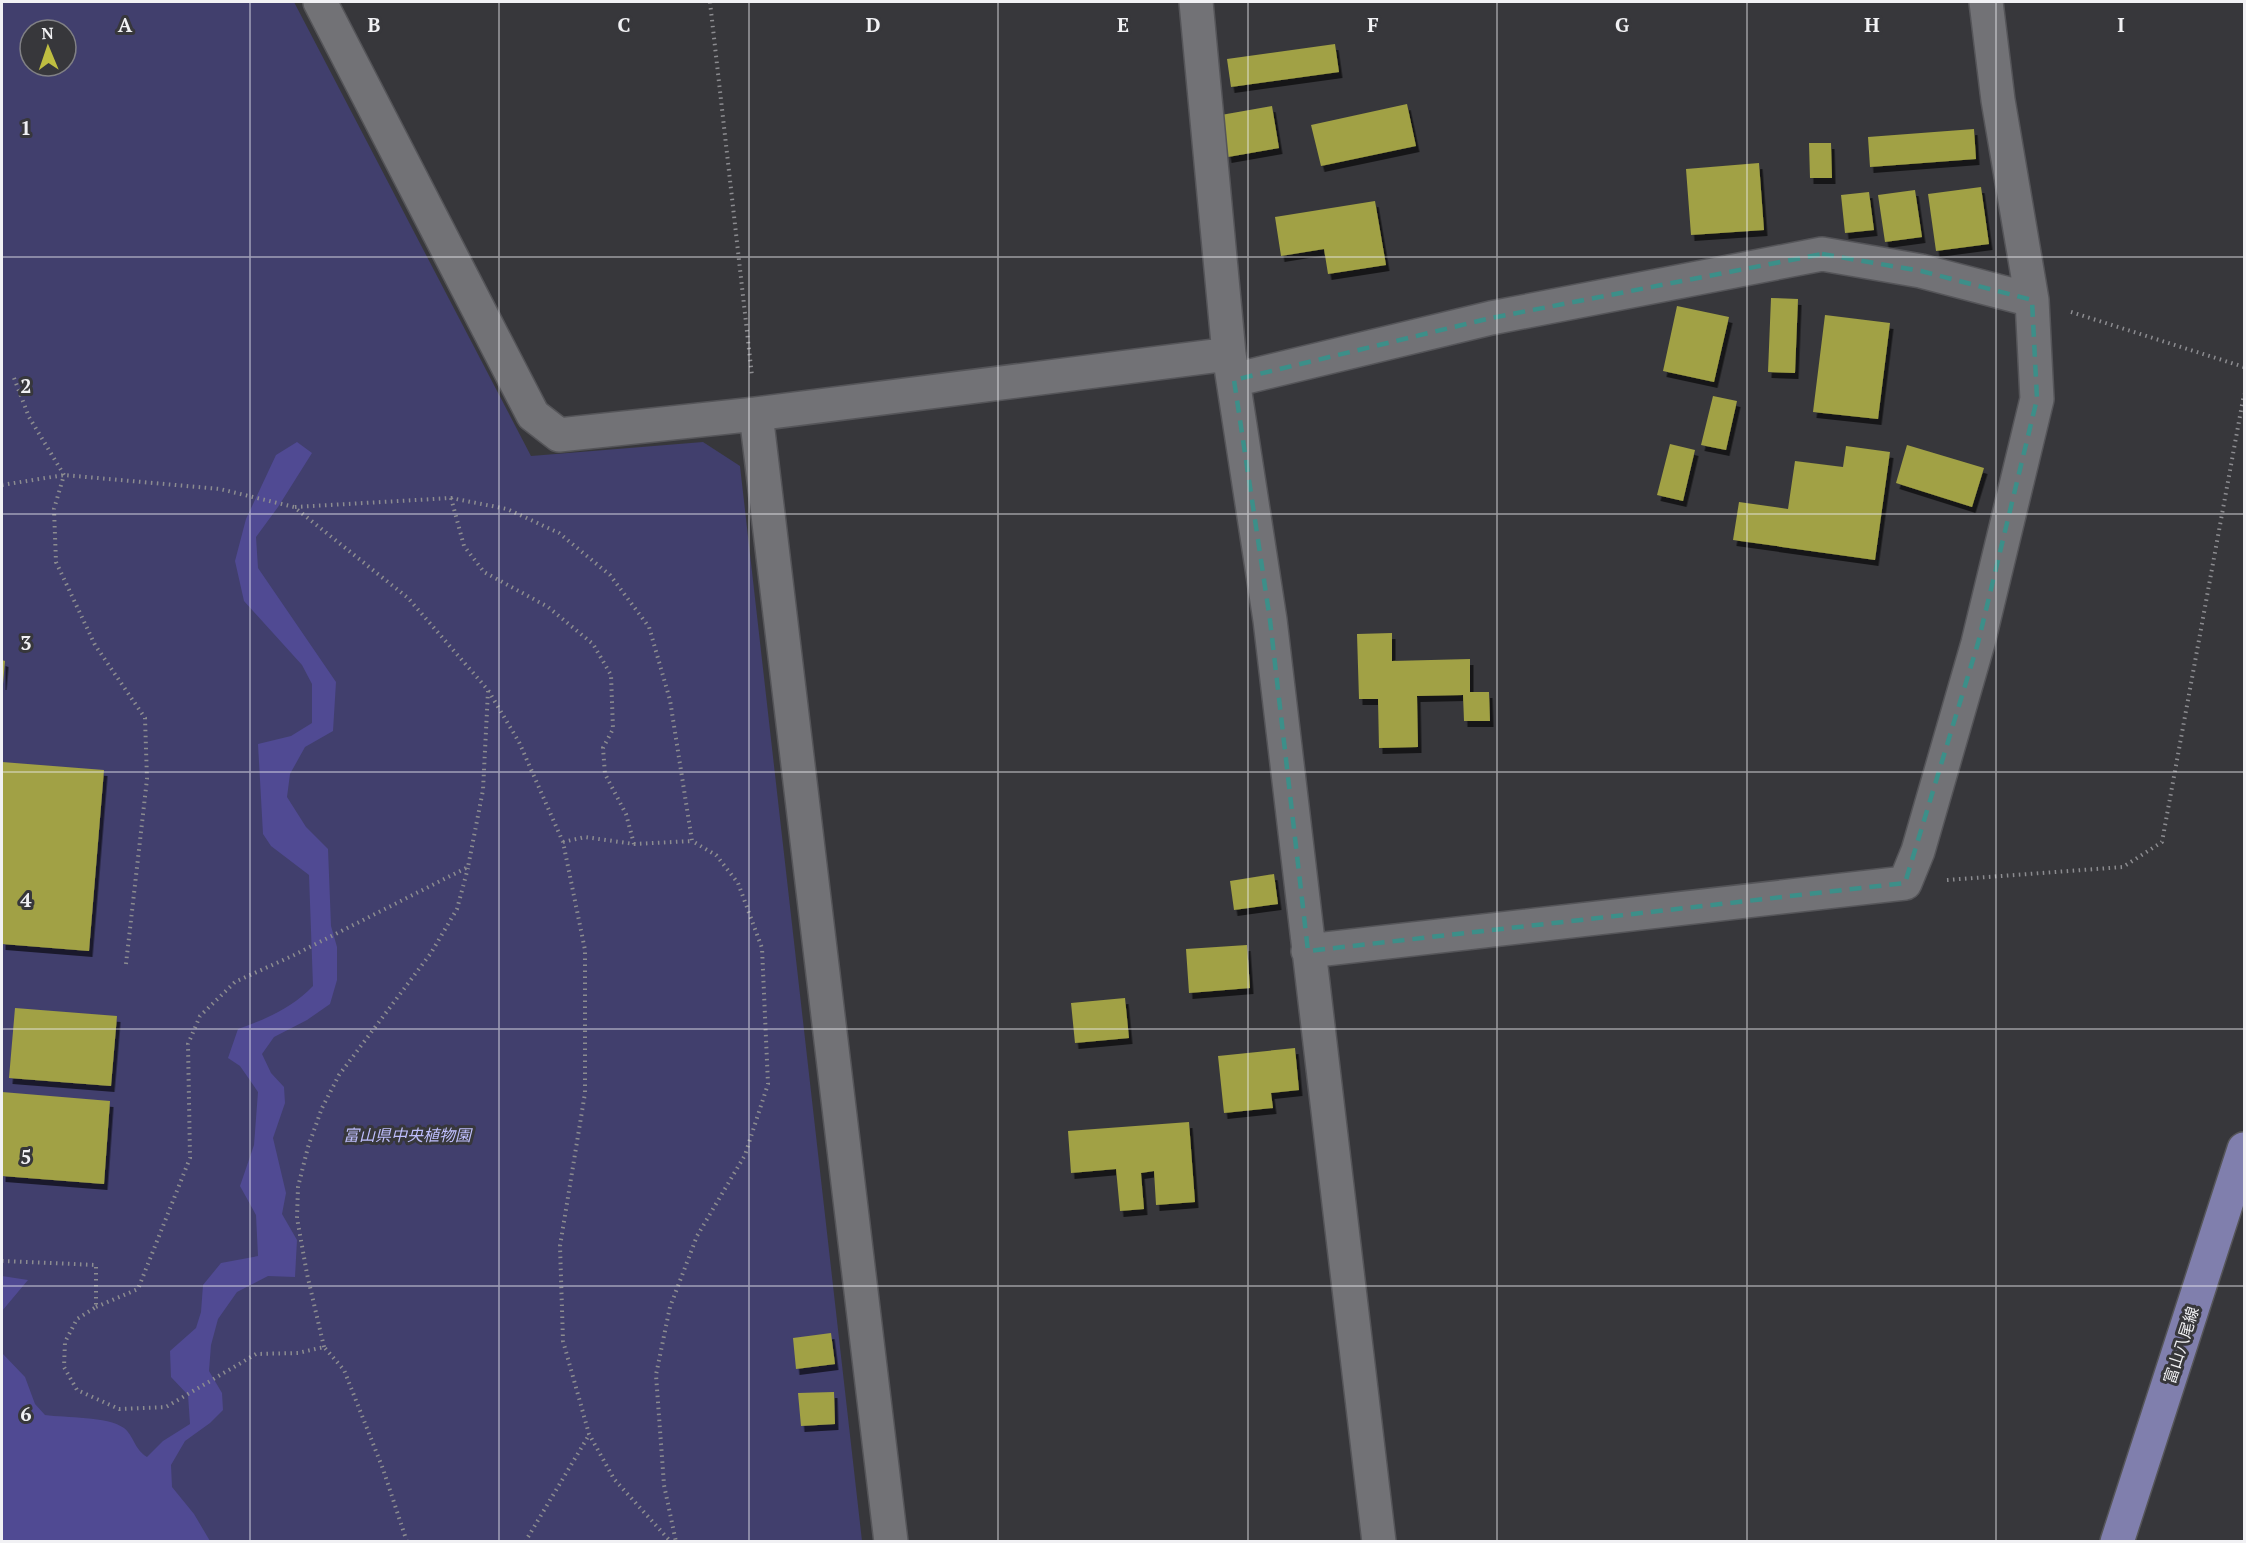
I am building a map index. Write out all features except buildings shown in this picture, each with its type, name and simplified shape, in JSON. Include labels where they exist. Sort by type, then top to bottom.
[{"type":"main road","name":"富山八尾線","points":[[2117,1542],[2244,1149]]},
{"type":"street","points":[[320,2],[533,415],[559,435],[1231,367],[1822,254],[1921,271],[2032,300]]},
{"type":"street","points":[[1196,2],[1231,367],[1270,620],[1379,1542]]},
{"type":"street","points":[[1308,951],[1905,883],[1918,851],[1978,643],[2037,399],[2032,300],[1998,100],[1986,2]]},
{"type":"street","points":[[756,414],[891,1542]]},
{"type":"path","points":[[710,2],[756,414]]},
{"type":"path","points":[[2032,300],[2244,367]]},
{"type":"path","points":[[14,378],[28,417],[64,475],[54,509],[56,562],[94,645],[145,718],[147,779],[126,964]]},
{"type":"path","points":[[1905,883],[2123,867],[2162,842],[2244,394]]},
{"type":"path","points":[[2,485],[64,475],[220,489],[294,507],[451,498],[507,510],[559,533],[610,575],[649,627],[670,700],[692,841]]},
{"type":"path","points":[[451,498],[464,546],[484,572],[548,607],[593,644],[611,675],[613,729],[603,748],[605,774],[626,813],[634,844]]},
{"type":"path","points":[[294,507],[408,598],[488,690],[519,742],[563,842],[585,950],[585,1093],[560,1246],[563,1341],[589,1434],[614,1479],[670,1542]]},
{"type":"path","points":[[407,1542],[383,1469],[344,1370],[324,1347],[297,1218],[298,1187],[308,1147],[322,1108],[339,1075],[431,953],[457,909],[483,790],[488,690]]},
{"type":"path","points":[[563,842],[585,837],[634,844],[692,841],[716,855],[738,883],[762,948],[768,1084],[745,1155],[697,1236],[670,1307],[656,1375],[664,1485],[676,1542]]},
{"type":"path","points":[[324,1347],[298,1353],[256,1354],[166,1407],[119,1409],[77,1390],[64,1367],[65,1342],[76,1319],[96,1307],[138,1289],[190,1158],[188,1044],[200,1016],[235,982],[294,955],[468,867]]},
{"type":"path","points":[[2,1261],[96,1265],[96,1307]]},
{"type":"path","points":[[525,1542],[589,1434]]},
{"type":"highlighted area","points":[[1822,254],[1921,271],[2032,300],[2037,399],[1978,643],[1905,883],[1308,951],[1270,620],[1234,380],[1491,318]]},
{"type":"green space","name":"富山県中央植物園","points":[[2,2],[294,2],[531,456],[703,442],[740,466],[862,1541],[2,1542]]},
{"type":"shaded area","points":[[297,442],[312,453],[256,537],[258,568],[336,682],[333,731],[305,747],[290,774],[287,797],[306,827],[328,849],[331,926],[337,947],[337,980],[330,1004],[307,1020],[274,1037],[262,1054],[271,1073],[284,1087],[285,1103],[273,1138],[286,1193],[282,1214],[297,1240],[295,1277],[268,1276],[237,1292],[218,1319],[211,1345],[209,1371],[222,1393],[223,1410],[210,1423],[185,1441],[171,1465],[172,1487],[194,1514],[210,1541],[2,1541],[2,1353],[25,1377],[35,1404],[45,1415],[97,1419],[117,1424],[127,1431],[139,1450],[147,1457],[163,1441],[190,1424],[188,1395],[171,1377],[170,1351],[196,1328],[201,1312],[203,1285],[221,1263],[258,1256],[256,1215],[240,1186],[254,1145],[258,1092],[240,1066],[228,1058],[238,1029],[278,1012],[296,1001],[313,986],[309,875],[271,846],[263,834],[258,744],[291,736],[312,723],[312,684],[302,665],[244,601],[235,561],[246,519],[276,455]]},
{"type":"shaded area","points":[[2,1276],[28,1280],[2,1311]]}]
